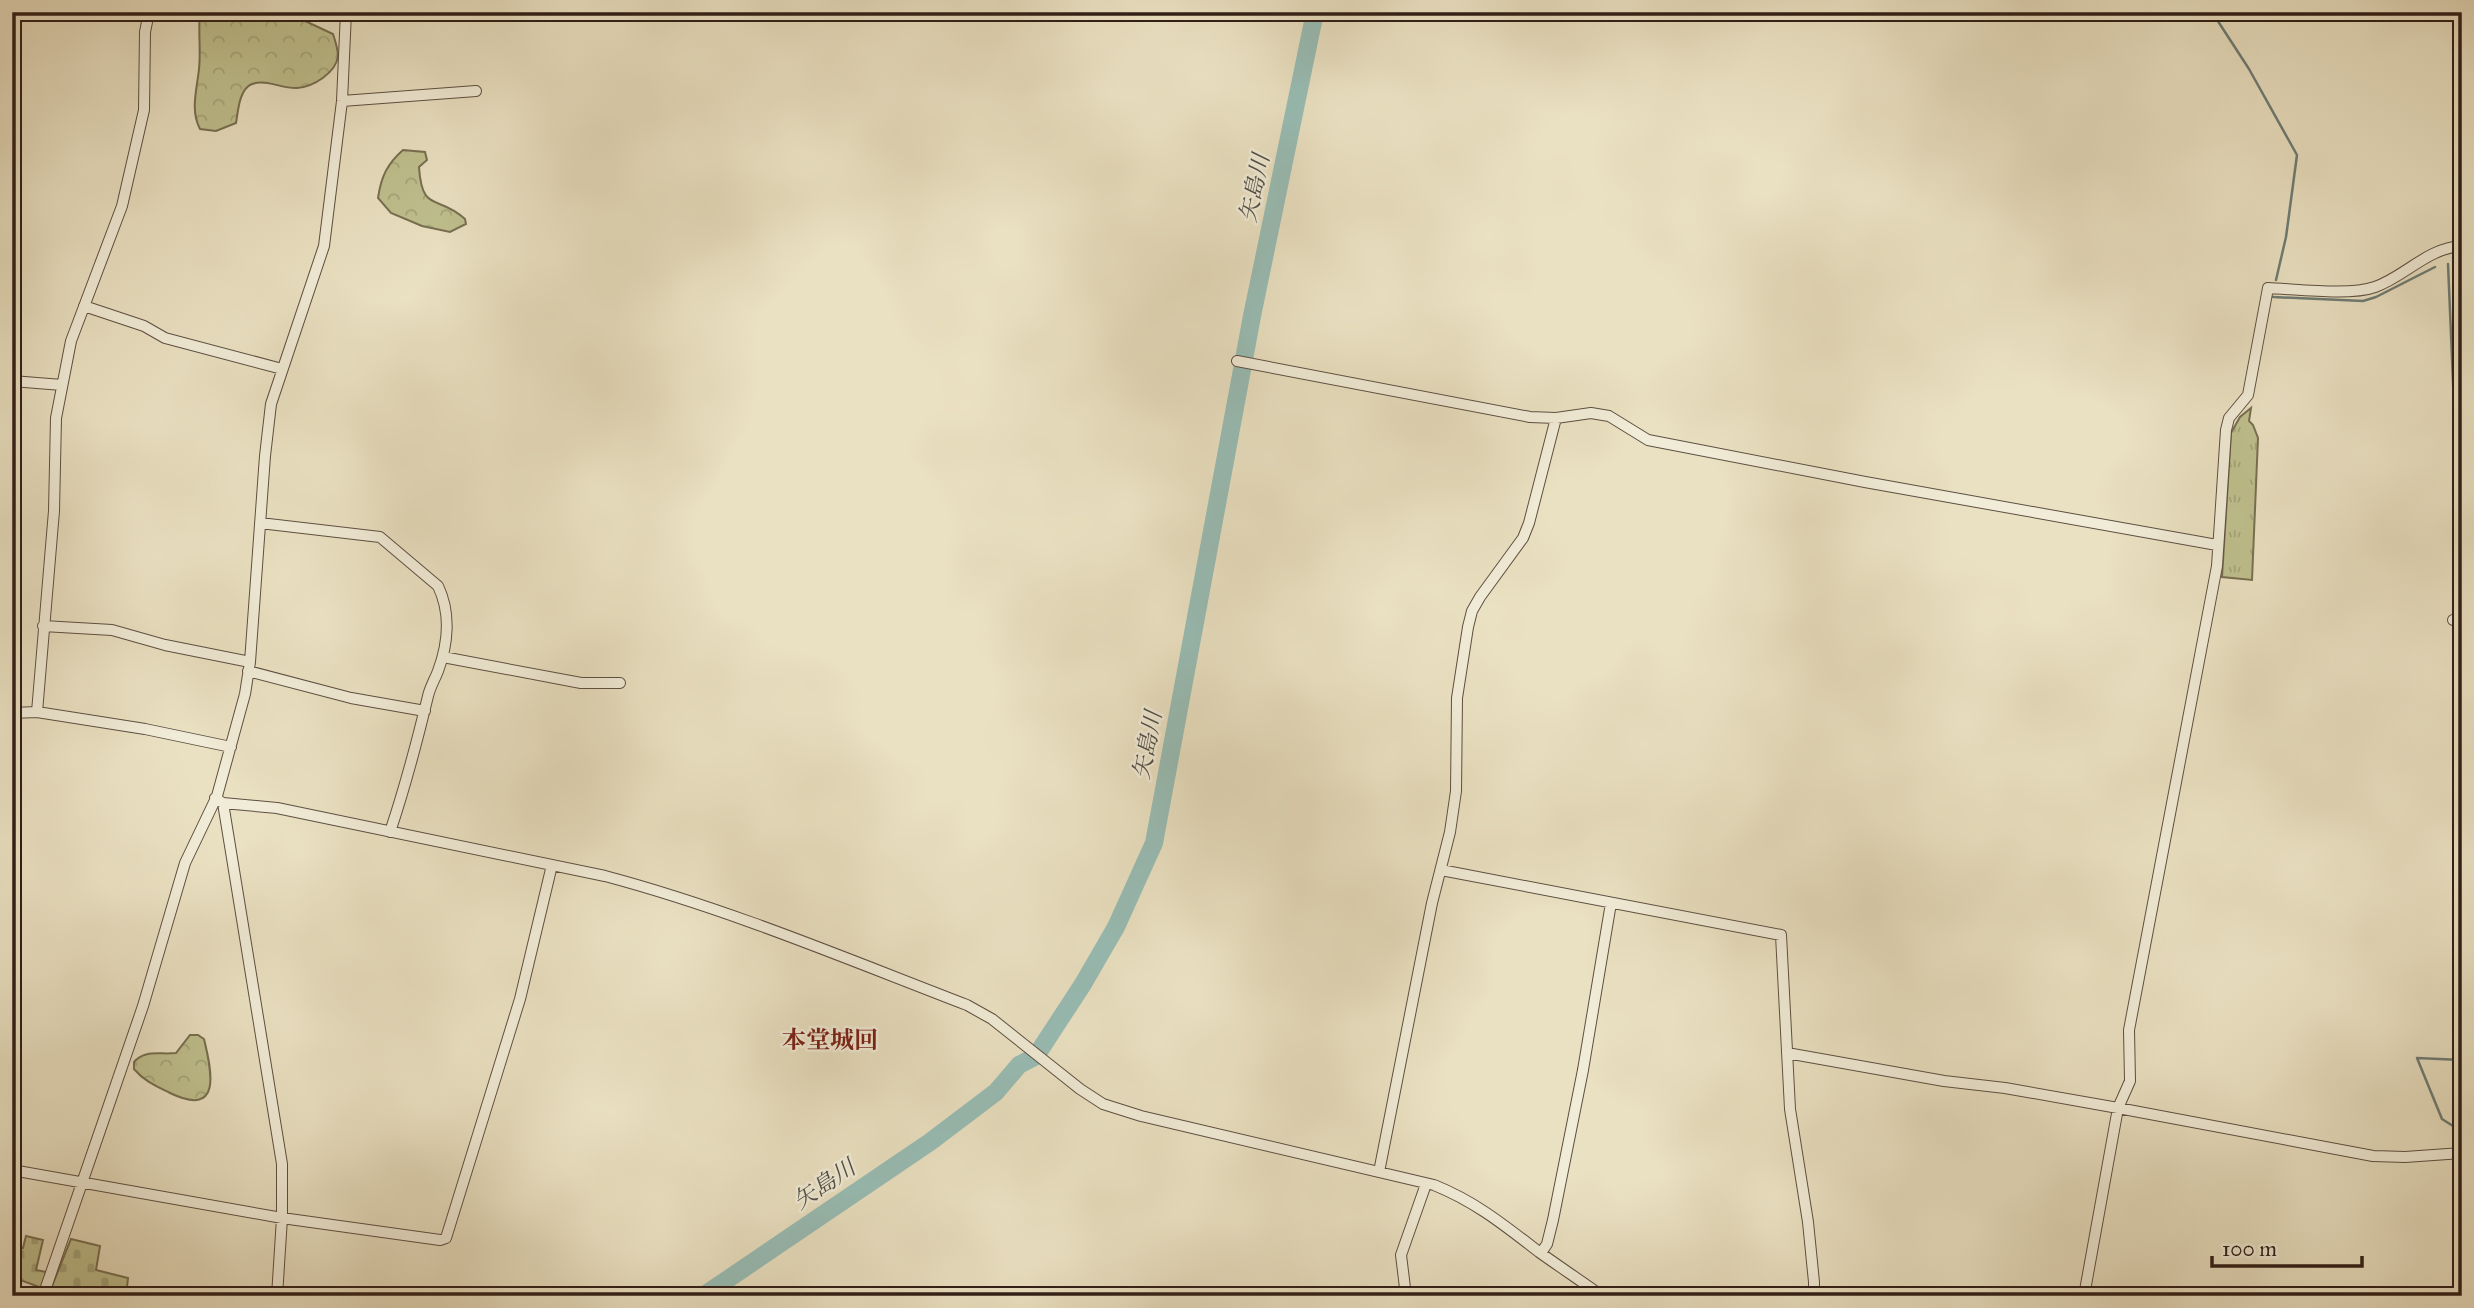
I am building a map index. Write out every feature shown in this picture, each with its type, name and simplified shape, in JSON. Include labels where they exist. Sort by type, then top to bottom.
[{"type":"street","points":[[37,712],[54,511],[57,418],[62,385],[71,341],[122,206],[144,110],[145,32],[149,12]]},
{"type":"street","points":[[43,1296],[143,1006],[185,863],[219,801],[245,694],[271,404],[324,246],[342,101],[346,12]]},
{"type":"street","points":[[342,101],[476,91]]},
{"type":"street","points":[[2084,1296],[2118,1108],[2130,1082],[2129,1030],[2217,566],[2226,430],[2230,418],[2248,395],[2268,288],[2362,291],[2378,286],[2427,256],[2462,246]]},
{"type":"street","points":[[84,306],[144,326],[165,338],[282,369]]},
{"type":"street","points":[[1237,361],[1513,414],[1556,418],[1591,413],[1609,416],[1648,440],[1865,482],[2217,544]]},
{"type":"street","points":[[12,381],[62,385]]},
{"type":"street","points":[[1379,1172],[1450,832],[1456,791],[1457,698],[1472,611],[1526,531],[1556,418]]},
{"type":"street","points":[[260,523],[380,537],[438,586],[446,611],[443,657],[429,691],[414,757],[390,832]]},
{"type":"street","points":[[43,626],[112,629],[249,666],[351,698],[425,711]]},
{"type":"street","points":[[443,657],[581,683],[620,683]]},
{"type":"street","points":[[12,713],[37,712],[145,729],[231,747]]},
{"type":"street","points":[[219,801],[277,807],[552,865],[656,890],[733,915],[967,1005],[992,1019],[1042,1060],[1103,1104],[1141,1116],[1426,1184],[1462,1196],[1487,1211],[1541,1254],[1602,1296]]},
{"type":"street","points":[[219,801],[282,1164],[277,1296]]},
{"type":"street","points":[[12,1170],[282,1218],[440,1240],[446,1238],[520,999],[552,865]]},
{"type":"street","points":[[1441,870],[1781,935],[1790,1109],[1808,1222],[1814,1296]]},
{"type":"street","points":[[1541,1254],[1547,1244],[1580,1084],[1611,903]]},
{"type":"street","points":[[1787,1053],[1944,1081],[2005,1088],[2373,1156],[2462,1153]]},
{"type":"street","points":[[1406,1296],[1401,1255],[1426,1184]]},
{"type":"green space","points":[[200,12],[286,12],[333,34],[338,53],[336,62],[323,78],[303,87],[252,84],[244,91],[236,123],[216,131],[200,129],[195,107],[200,62]]},
{"type":"green space","points":[[403,150],[425,152],[427,160],[419,167],[424,191],[428,198],[465,219],[466,224],[450,232],[422,226],[391,213],[378,198],[386,171]]},
{"type":"green space","points":[[2251,408],[2249,421],[2258,438],[2252,580],[2222,577],[2231,433],[2240,417]]},
{"type":"green space","points":[[190,1035],[198,1035],[204,1039],[210,1077],[210,1088],[206,1096],[198,1100],[170,1093],[150,1083],[134,1069],[134,1062],[143,1055],[176,1053]]},
{"type":"green space","points":[[26,1236],[43,1240],[36,1270],[46,1272],[42,1288],[12,1277],[12,1245],[23,1248]]},
{"type":"green space","points":[[71,1239],[100,1246],[96,1270],[128,1278],[126,1296],[48,1296]]},
{"type":"waterway","name":"矢島川","points":[[703,1296],[930,1142],[996,1092],[1019,1065],[1036,1056],[1116,927],[1154,843],[1252,316],[1315,12]]},
{"type":"waterway","points":[[2212,12],[2249,69],[2297,155],[2286,237],[2276,280]]},
{"type":"waterway","points":[[2448,264],[2462,593]]},
{"type":"waterway","points":[[2273,297],[2363,301],[2435,267]]},
{"type":"waterway","points":[[2462,1060],[2417,1058],[2442,1119],[2453,1126],[2462,1137]]},
{"type":"district","name":"本堂城回","points":[[830,1040]]}]
